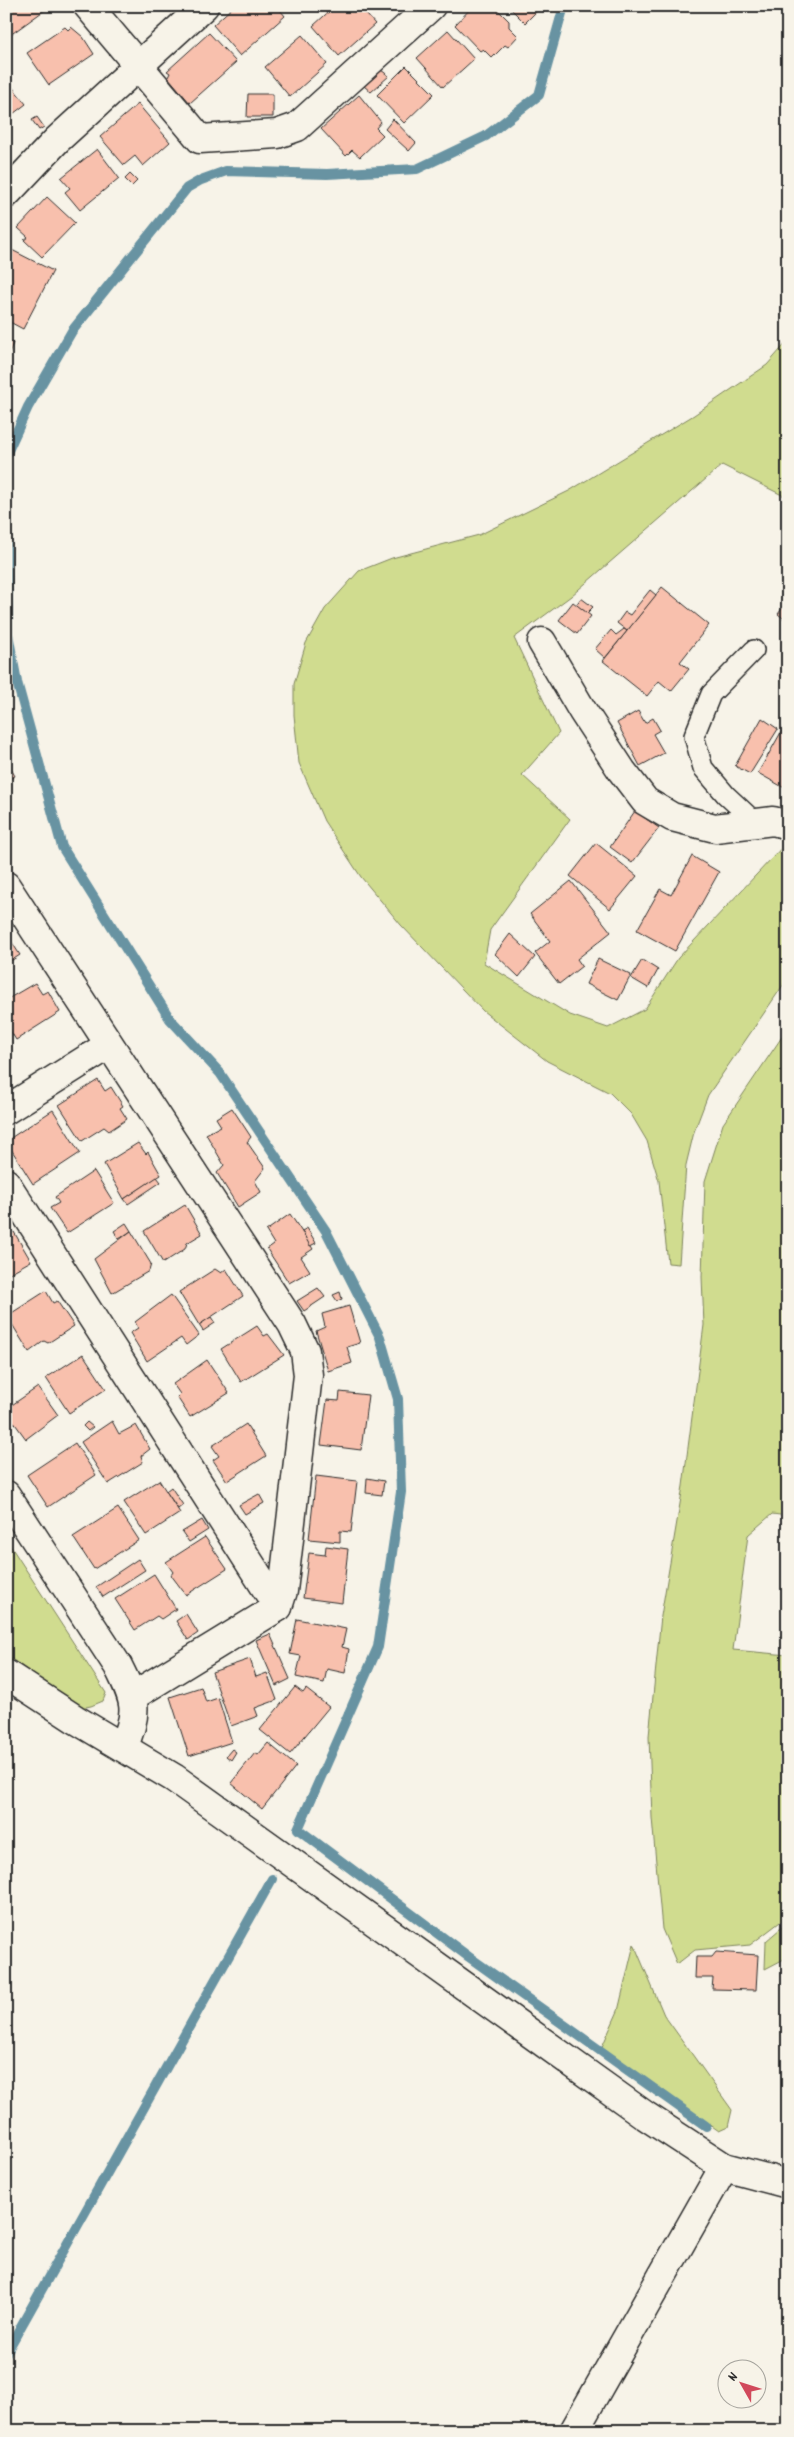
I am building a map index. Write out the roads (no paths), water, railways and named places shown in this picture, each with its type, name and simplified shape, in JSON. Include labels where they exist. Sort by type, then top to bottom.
[{"type":"street","points":[[88,6],[200,139],[278,134],[297,127],[431,6]]},
{"type":"street","points":[[6,194],[56,140],[204,6]]},
{"type":"street","points":[[542,642],[597,733],[634,788],[646,801],[672,817],[715,828],[772,821],[788,825]]},
{"type":"street","points":[[6,886],[292,1324],[305,1351],[307,1385],[283,1591],[278,1607],[133,1696]]},
{"type":"street","points":[[6,1110],[109,1045]]},
{"type":"street","points":[[6,1183],[278,1607]]},
{"type":"street","points":[[6,1495],[118,1666],[133,1696],[134,1712],[130,1732],[123,1747]]},
{"type":"street","points":[[6,1674],[74,1719],[174,1778],[646,2116],[724,2167],[788,2184]]},
{"type":"street","points":[[574,2431],[724,2167]]},
{"type":"lane","points":[[754,650],[711,694],[694,736],[703,768],[726,795],[755,822]]},
{"type":"waterway","points":[[6,455],[28,407],[72,331],[187,188],[201,180],[226,171],[327,174],[417,169],[486,136],[539,95],[564,6]]},
{"type":"waterway","points":[[6,517],[8,634],[17,682],[62,847],[170,1019],[220,1073],[326,1231],[380,1337],[398,1399],[401,1492],[378,1647],[298,1829],[469,1957],[706,2126]]},
{"type":"waterway","points":[[6,2353],[272,1879]]}]
